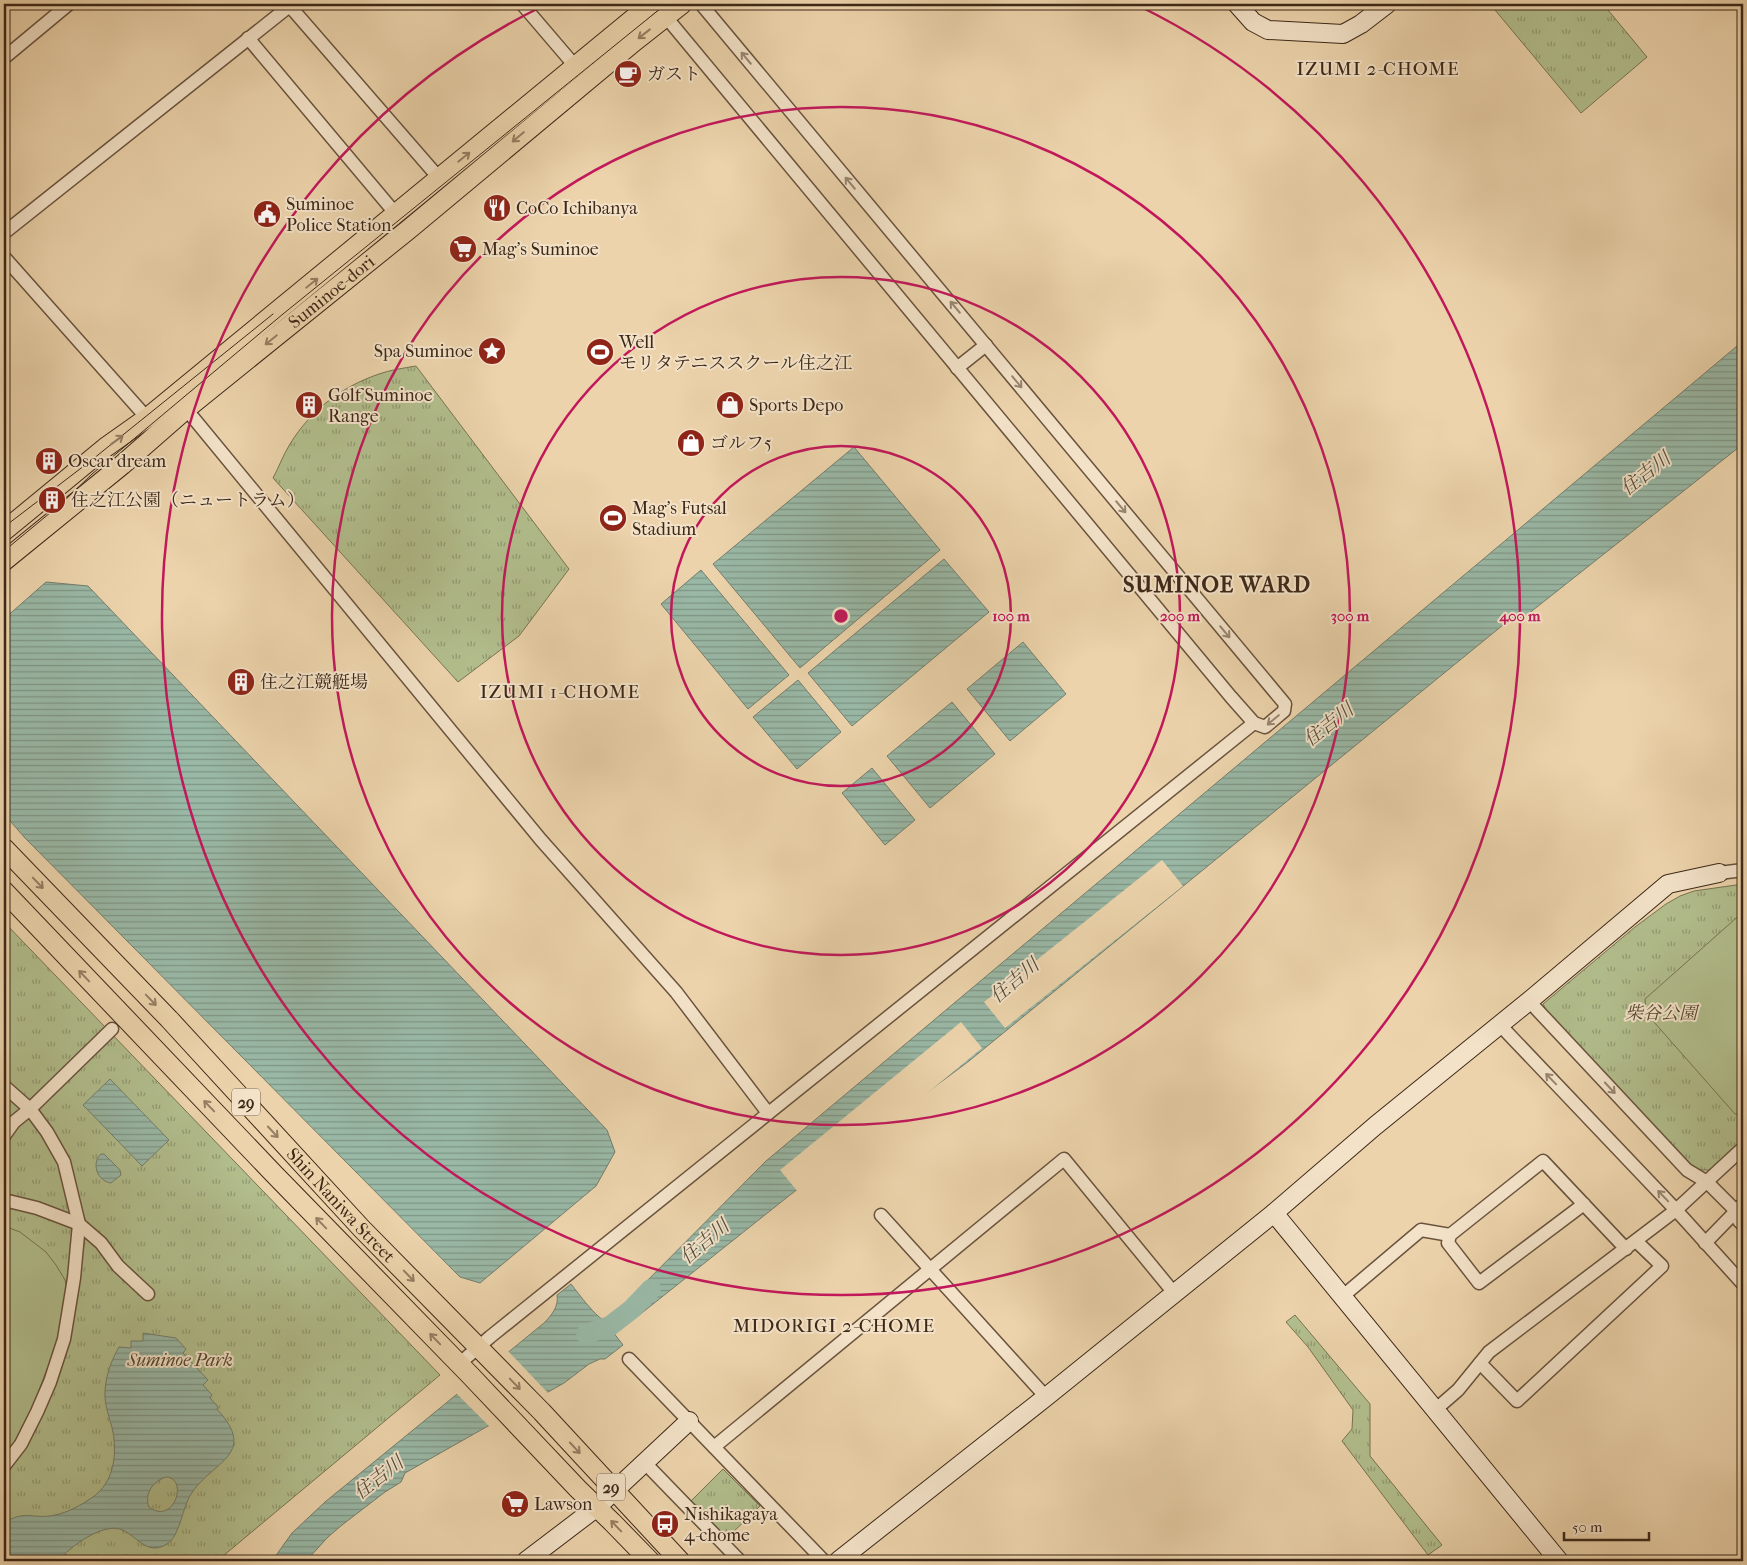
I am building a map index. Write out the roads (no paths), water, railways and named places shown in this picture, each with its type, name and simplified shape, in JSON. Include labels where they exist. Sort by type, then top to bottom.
[{"type":"main road","name":"Suminoe-dori","points":[[4,530],[106,447],[147,418],[321,277],[395,213],[651,4]]},
{"type":"main road","name":"Suminoe-dori","points":[[4,561],[122,465],[186,409],[400,236],[666,10],[682,4]]},
{"type":"main road","name":"Shin Naniwa Street","points":[[4,848],[169,1019],[362,1229],[542,1412],[680,1561]]},
{"type":"main road","name":"Shin Naniwa Street","points":[[4,892],[464,1369],[578,1490],[650,1561]]},
{"type":"street","points":[[4,57],[69,4]]},
{"type":"street","points":[[4,233],[290,4],[439,178]]},
{"type":"street","points":[[522,4],[575,66]]},
{"type":"street","points":[[666,10],[957,368],[1254,723],[1265,727],[1284,711],[1286,704],[701,4]]},
{"type":"street","points":[[1237,4],[1253,22],[1268,30],[1343,34],[1361,24],[1387,4]]},
{"type":"street","points":[[248,38],[395,213]]},
{"type":"street","points":[[4,258],[147,418]]},
{"type":"street","points":[[957,368],[986,345]]},
{"type":"street","points":[[186,409],[529,826],[676,992],[768,1113]]},
{"type":"street","points":[[464,1369],[768,1113],[1254,723]]},
{"type":"street","points":[[838,1561],[1046,1397],[1274,1212],[1668,884],[1743,870]]},
{"type":"street","points":[[1529,1001],[1687,1170],[1707,1182],[1740,1207]]},
{"type":"street","points":[[1500,1025],[1676,1210],[1743,1284]]},
{"type":"street","points":[[4,1136],[14,1122],[30,1109],[112,1029]]},
{"type":"street","points":[[4,1086],[30,1109],[47,1132],[64,1162],[78,1224],[74,1278],[64,1339],[50,1382],[37,1412],[21,1444],[4,1466]]},
{"type":"street","points":[[1435,1410],[1458,1390],[1489,1352],[1676,1210],[1743,1148]]},
{"type":"street","points":[[714,1447],[1064,1159],[1174,1293]]},
{"type":"street","points":[[1584,1204],[1479,1283],[1448,1243],[1450,1235],[1543,1161],[1584,1204],[1626,1249]]},
{"type":"street","points":[[4,1200],[36,1208],[78,1224],[101,1243],[118,1266],[148,1294]]},
{"type":"street","points":[[1740,1207],[1739,1221],[1743,1225]]},
{"type":"street","points":[[1705,1243],[1740,1207]]},
{"type":"street","points":[[1274,1212],[1559,1561]]},
{"type":"street","points":[[881,1215],[1046,1397]]},
{"type":"street","points":[[1342,1296],[1421,1230],[1450,1235]]},
{"type":"street","points":[[1480,1362],[1517,1401],[1662,1266],[1636,1240]]},
{"type":"street","points":[[629,1359],[824,1561]]},
{"type":"street","points":[[526,1561],[597,1507],[689,1421]]},
{"type":"street","points":[[645,1463],[740,1561]]},
{"type":"water","points":[[1743,341],[1743,444],[1523,618],[1514,616],[969,1061],[790,1195],[638,1316],[626,1302],[766,1161]]},
{"type":"water","points":[[854,447],[940,550],[800,668],[713,564]]},
{"type":"water","points":[[944,559],[989,612],[852,726],[808,673]]},
{"type":"water","points":[[701,570],[789,675],[748,709],[661,604]]},
{"type":"water","points":[[46,582],[88,586],[607,1130],[615,1152],[596,1186],[480,1283],[460,1277],[25,838],[4,814],[4,619]]},
{"type":"water","points":[[1023,642],[1066,694],[1010,741],[967,689]]},
{"type":"water","points":[[798,680],[841,732],[797,769],[753,717]]},
{"type":"water","points":[[952,702],[995,754],[930,808],[887,756]]},
{"type":"water","points":[[872,768],[915,820],[885,845],[842,793]]},
{"type":"water","points":[[110,1079],[169,1140],[142,1166],[83,1105]]},
{"type":"water","points":[[101,1154],[104,1154],[120,1170],[121,1175],[111,1183],[102,1179],[97,1171],[96,1162]]},
{"type":"water","points":[[571,1284],[593,1311],[613,1329],[613,1332],[623,1345],[605,1359],[589,1364],[564,1383],[405,1473],[401,1482],[342,1525],[306,1561],[272,1561],[292,1533],[325,1502],[544,1323],[554,1310],[557,1303],[557,1295]]},
{"type":"water","points":[[143,1333],[176,1338],[186,1349],[183,1353],[208,1380],[203,1385],[212,1395],[210,1398],[218,1407],[217,1409],[229,1425],[234,1437],[233,1447],[228,1456],[191,1494],[175,1535],[167,1544],[153,1548],[120,1529],[112,1528],[86,1538],[70,1549],[58,1561],[4,1561],[4,1523],[24,1516],[60,1514],[93,1497],[106,1484],[110,1476],[115,1450],[105,1396],[108,1374],[119,1347],[131,1348],[131,1341],[143,1341]],"holes":[[[166,1477],[173,1479],[177,1485],[177,1492],[176,1500],[171,1506],[165,1510],[158,1511],[149,1507],[148,1497],[154,1485]]]},
{"type":"waterway","name":"住吉川","points":[[586,1334],[610,1326],[632,1309],[651,1289]]},
{"type":"tram line","points":[[4,551],[62,503],[92,474],[283,314],[666,4]]},
{"type":"tram line","points":[[4,527],[93,459],[273,314]]},
{"type":"place","name":"ガスト","points":[[628,74]]},
{"type":"place","name":"CoCo Ichibanya","points":[[497,208]]},
{"type":"place","name":"Suminoe Police Station","points":[[267,214]]},
{"type":"place","name":"Mag's Suminoe","points":[[463,249]]},
{"type":"place","name":"Spa Suminoe","points":[[492,351]]},
{"type":"place","name":"Well モリタテニススクール住之江","points":[[600,352]]},
{"type":"place","name":"Golf Suminoe Range","points":[[309,405]]},
{"type":"place","name":"Sports Depo","points":[[730,405]]},
{"type":"place","name":"ゴルフ5","points":[[691,443]]},
{"type":"place","name":"Oscar dream","points":[[49,461]]},
{"type":"place","name":"住之江公園（ニュートラム）","points":[[52,500]]},
{"type":"place","name":"Mag's Futsal Stadium","points":[[613,518]]},
{"type":"place","name":"住之江競艇場","points":[[241,682]]},
{"type":"place","name":"Lawson","points":[[515,1504]]},
{"type":"place","name":"Nishikagaya 4-chome","points":[[665,1524]]},
{"type":"district","name":"IZUMI 2-CHOME","points":[[1378,68]]},
{"type":"district","name":"SUMINOE WARD","points":[[1217,584]]},
{"type":"district","name":"IZUMI 1-CHOME","points":[[560,691]]},
{"type":"district","name":"MIDORIGI 2-CHOME","points":[[834,1325]]},
{"type":"park label","name":"柴谷公園","points":[[1661,1013]]},
{"type":"park label","name":"Suminoe Park","points":[[180,1360]]}]
